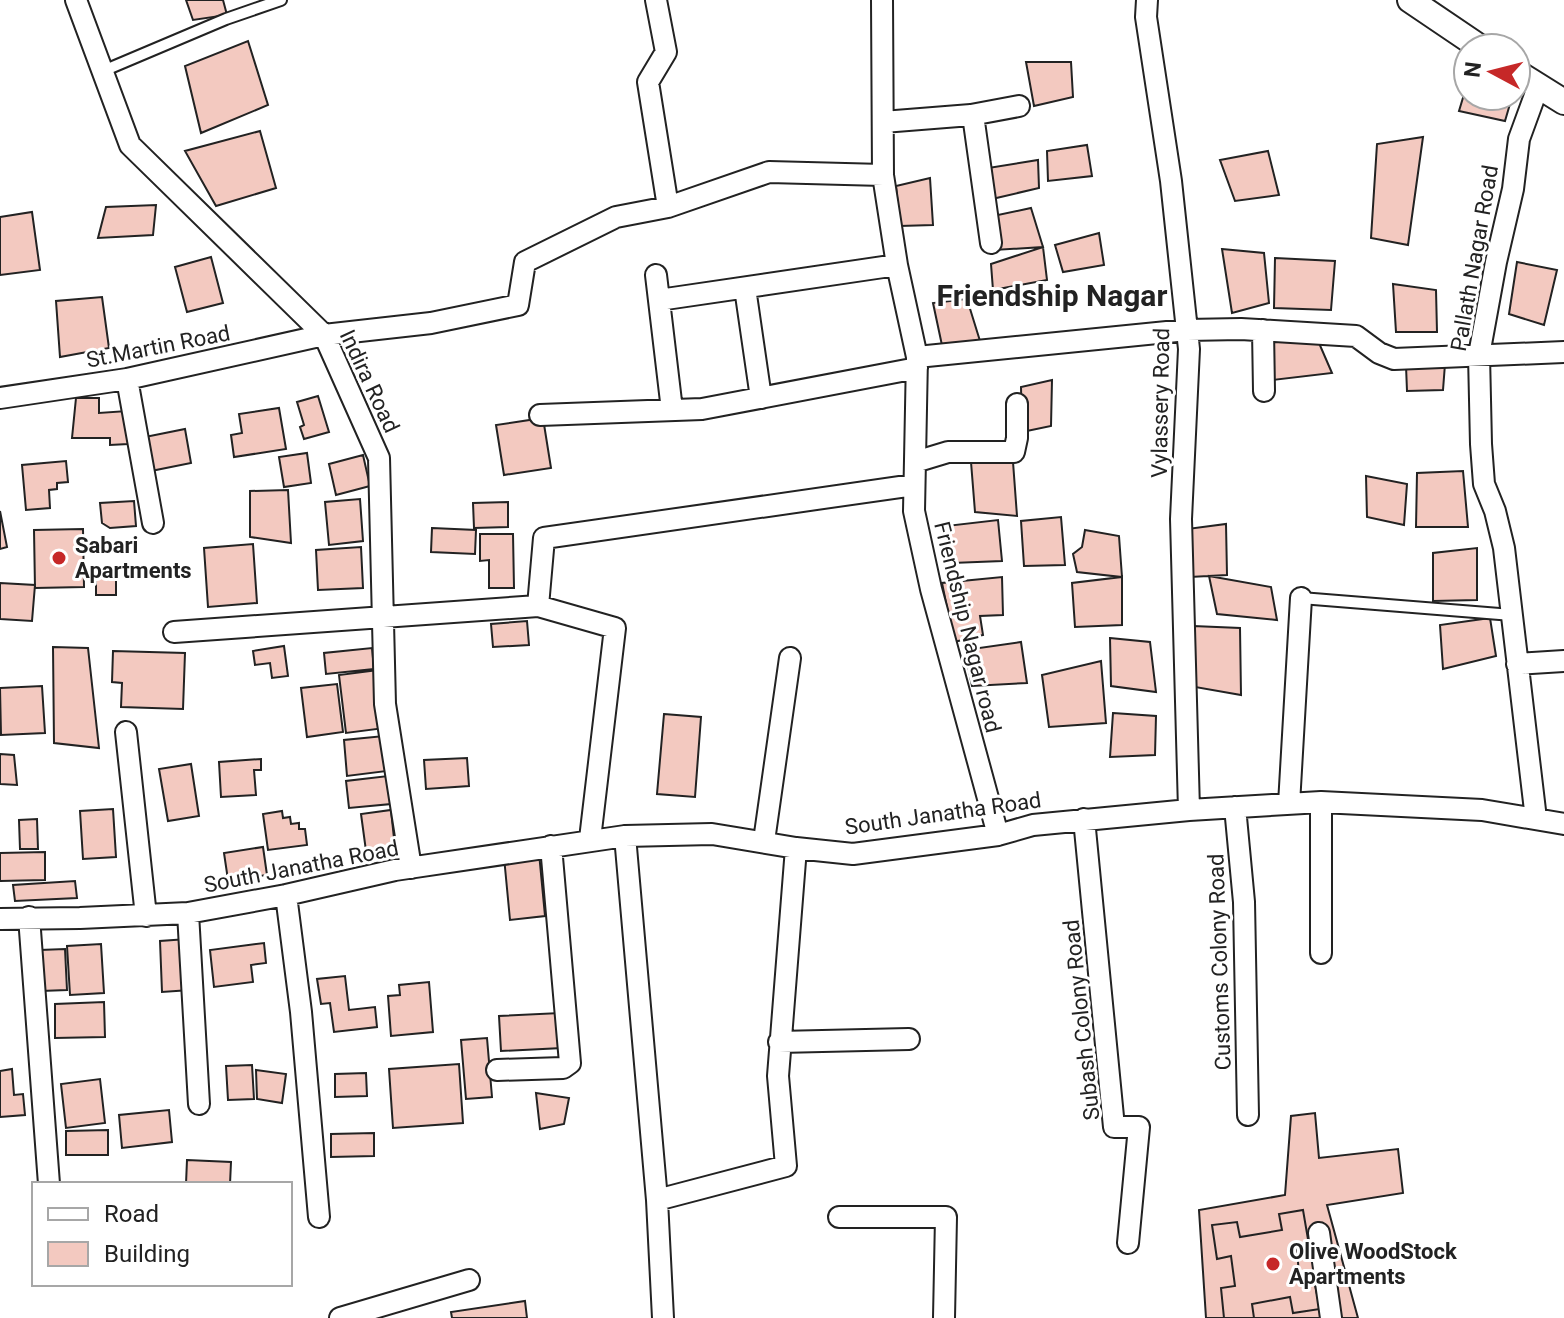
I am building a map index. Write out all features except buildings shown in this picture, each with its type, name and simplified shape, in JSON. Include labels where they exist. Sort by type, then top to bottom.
[{"type":"street","name":"Indira Road","points":[[76,0],[130,145],[324,335],[379,458],[385,704],[411,868]]},
{"type":"street","points":[[656,0],[666,52],[648,82],[668,207],[769,172],[883,175]]},
{"type":"street","name":"Friendship Nagar road","points":[[882,0],[883,175],[917,362],[914,511],[931,589],[998,835]]},
{"type":"street","name":"Vylassery Road","points":[[1147,0],[1146,17],[1171,181],[1189,349],[1181,519],[1189,810]]},
{"type":"street","points":[[1410,0],[1457,32]]},
{"type":"street","points":[[1532,83],[1564,102]]},
{"type":"street","name":"Pallath Nagar Road","points":[[1536,819],[1504,548],[1495,511],[1484,484],[1479,355],[1513,189],[1519,139],[1538,87]]},
{"type":"street","points":[[883,122],[973,115],[1019,106]]},
{"type":"street","points":[[973,115],[991,243]]},
{"type":"street","name":"St.Martin Road","points":[[0,396],[127,379],[324,335],[431,323],[518,305],[525,262],[616,217],[668,207]]},
{"type":"street","points":[[659,300],[897,265]]},
{"type":"street","points":[[656,275],[672,410]]},
{"type":"street","points":[[745,288],[761,398]]},
{"type":"street","points":[[540,415],[702,409],[917,362],[1187,330],[1263,330],[1356,336],[1379,353],[1394,359],[1564,352]]},
{"type":"street","points":[[1263,330],[1264,391]]},
{"type":"street","points":[[127,379],[153,523]]},
{"type":"street","points":[[915,462],[948,452],[1014,452],[1017,404]]},
{"type":"street","points":[[538,606],[544,538],[914,485]]},
{"type":"street","points":[[1289,804],[1301,598]]},
{"type":"street","points":[[174,632],[538,606],[615,628],[590,839]]},
{"type":"street","points":[[764,841],[790,658]]},
{"type":"street","points":[[1517,664],[1564,661]]},
{"type":"street","points":[[126,732],[146,916]]},
{"type":"street","points":[[1321,802],[1321,953]]},
{"type":"street","name":"South Janatha Road","points":[[0,919],[188,913],[411,868],[625,836],[712,834],[853,854],[998,835],[1033,825],[1084,819],[1321,802],[1482,810],[1564,824]]},
{"type":"street","name":"Customs Colony Road","points":[[1235,807],[1244,902],[1248,1115]]},
{"type":"street","name":"Subash Colony Road","points":[[1084,819],[1114,1127],[1139,1127],[1128,1243]]},
{"type":"street","points":[[625,836],[657,1200],[663,1318]]},
{"type":"street","points":[[497,1070],[563,1068],[570,1063],[551,846]]},
{"type":"street","points":[[657,1200],[786,1166],[778,1076],[779,1042],[796,848]]},
{"type":"street","points":[[286,895],[301,1012],[319,1217]]},
{"type":"street","points":[[188,913],[199,1104]]},
{"type":"street","points":[[29,917],[49,1182]]},
{"type":"street","points":[[779,1042],[909,1039]]},
{"type":"street","points":[[839,1217],[946,1217],[944,1318]]},
{"type":"street","points":[[1319,1233],[1331,1318]]},
{"type":"street","points":[[340,1318],[469,1280]]},
{"type":"lane","points":[[103,71],[226,19],[281,0]]},
{"type":"lane","points":[[1301,598],[1512,615]]},
{"type":"place","name":"Sabari Apartments","points":[[59,558]]},
{"type":"place","name":"Olive WoodStock Apartments","points":[[1273,1264]]},
{"type":"district","name":"Friendship Nagar","points":[[1052,296]]}]
